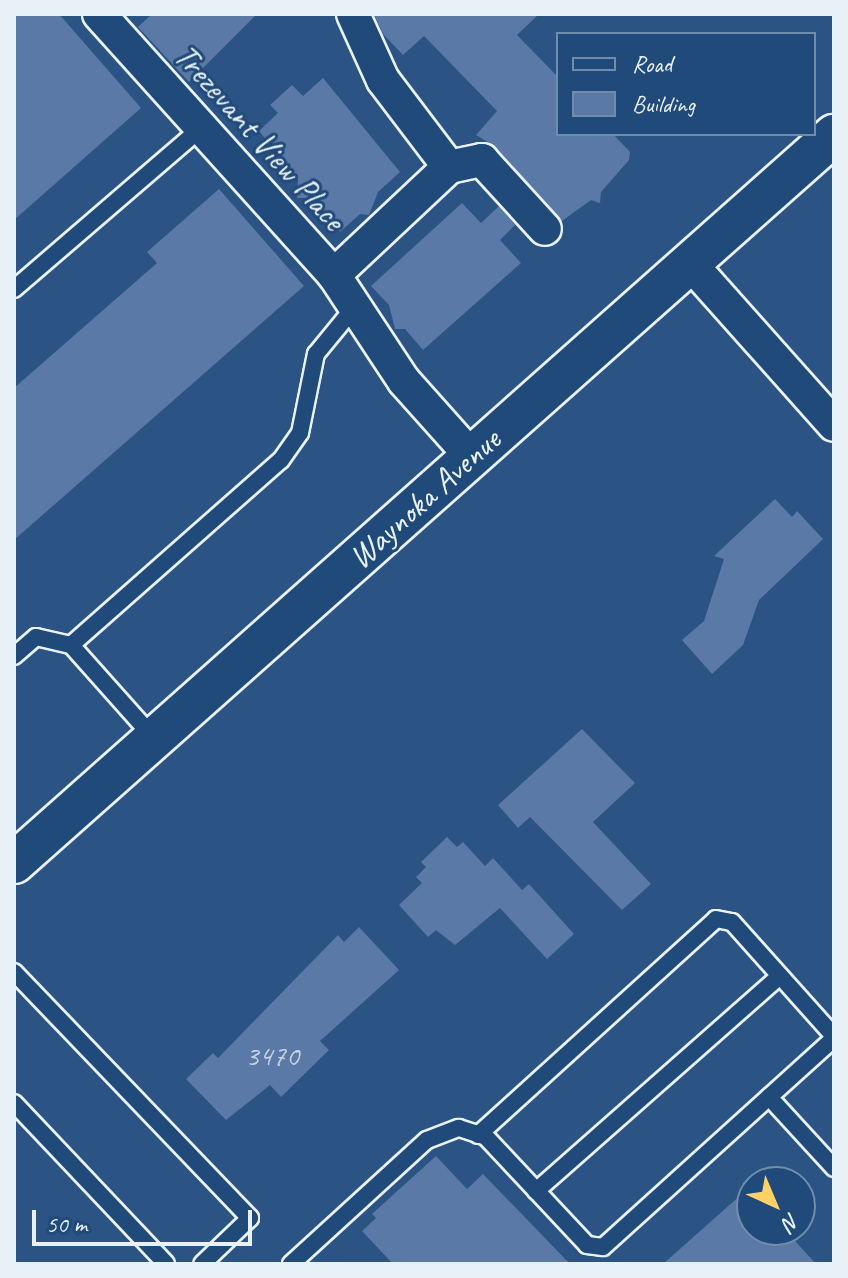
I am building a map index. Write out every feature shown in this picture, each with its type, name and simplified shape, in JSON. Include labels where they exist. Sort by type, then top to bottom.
[{"type":"street","name":"Trezevant View Place","points":[[99,14],[334,275],[353,309],[404,381],[471,456]]},
{"type":"street","points":[[353,14],[383,80],[449,167]]},
{"type":"street","name":"Waynoka Avenue","points":[[14,863],[834,135]]},
{"type":"street","points":[[334,275],[449,167],[482,160],[545,229]]},
{"type":"street","points":[[689,262],[834,425]]},
{"type":"lane","points":[[14,289],[201,128]]},
{"type":"lane","points":[[71,645],[281,460],[300,433],[316,354],[353,309]]},
{"type":"lane","points":[[14,656],[36,637],[71,645],[154,739]]},
{"type":"lane","points":[[291,1264],[427,1140],[459,1128],[478,1135],[587,1245],[603,1247],[834,1037],[732,922],[716,919],[478,1135]]},
{"type":"lane","points":[[536,1191],[780,976]]},
{"type":"lane","points":[[17,980],[250,1218],[202,1264]]},
{"type":"lane","points":[[769,1097],[834,1168]]},
{"type":"lane","points":[[14,1103],[163,1263]]},
{"type":"building","points":[[14,14],[59,14],[141,108],[14,220]]},
{"type":"building","points":[[152,14],[257,14],[189,82],[138,27]]},
{"type":"building","points":[[374,14],[539,14],[517,35],[556,75],[556,136],[615,136],[630,152],[629,160],[601,192],[600,203],[591,200],[562,221],[496,147],[476,135],[497,111],[424,36],[403,55],[383,34]]},
{"type":"building","points":[[323,78],[400,172],[378,192],[369,215],[360,214],[340,232],[308,198],[297,198],[298,179],[259,131],[278,113],[270,105],[292,85],[303,96]]},
{"type":"building","points":[[219,189],[304,286],[14,540],[14,388],[157,263],[147,252]]},
{"type":"building","points":[[462,203],[481,223],[499,206],[515,225],[500,240],[521,263],[423,350],[405,329],[395,329],[389,305],[371,286]]},
{"type":"building","points":[[775,499],[792,517],[797,511],[823,539],[759,600],[743,645],[712,674],[682,640],[704,621],[724,559],[714,556]]},
{"type":"building","points":[[582,729],[635,783],[593,822],[651,884],[622,910],[530,817],[518,828],[498,805]]},
{"type":"building","points":[[447,837],[457,847],[463,842],[485,866],[493,858],[522,890],[529,884],[574,934],[547,959],[500,908],[455,945],[436,930],[428,937],[399,905],[422,883],[416,877],[426,867],[421,862]]},
{"type":"building","points":[[359,927],[399,970],[320,1041],[329,1050],[281,1097],[270,1085],[226,1120],[186,1079],[213,1053],[218,1058],[338,935],[344,942]]},
{"type":"building","points":[[436,1156],[467,1189],[483,1174],[570,1264],[393,1264],[362,1231],[376,1218],[372,1214]]},
{"type":"building","points":[[736,1199],[736,1246],[800,1246],[816,1264],[663,1264]]}]
